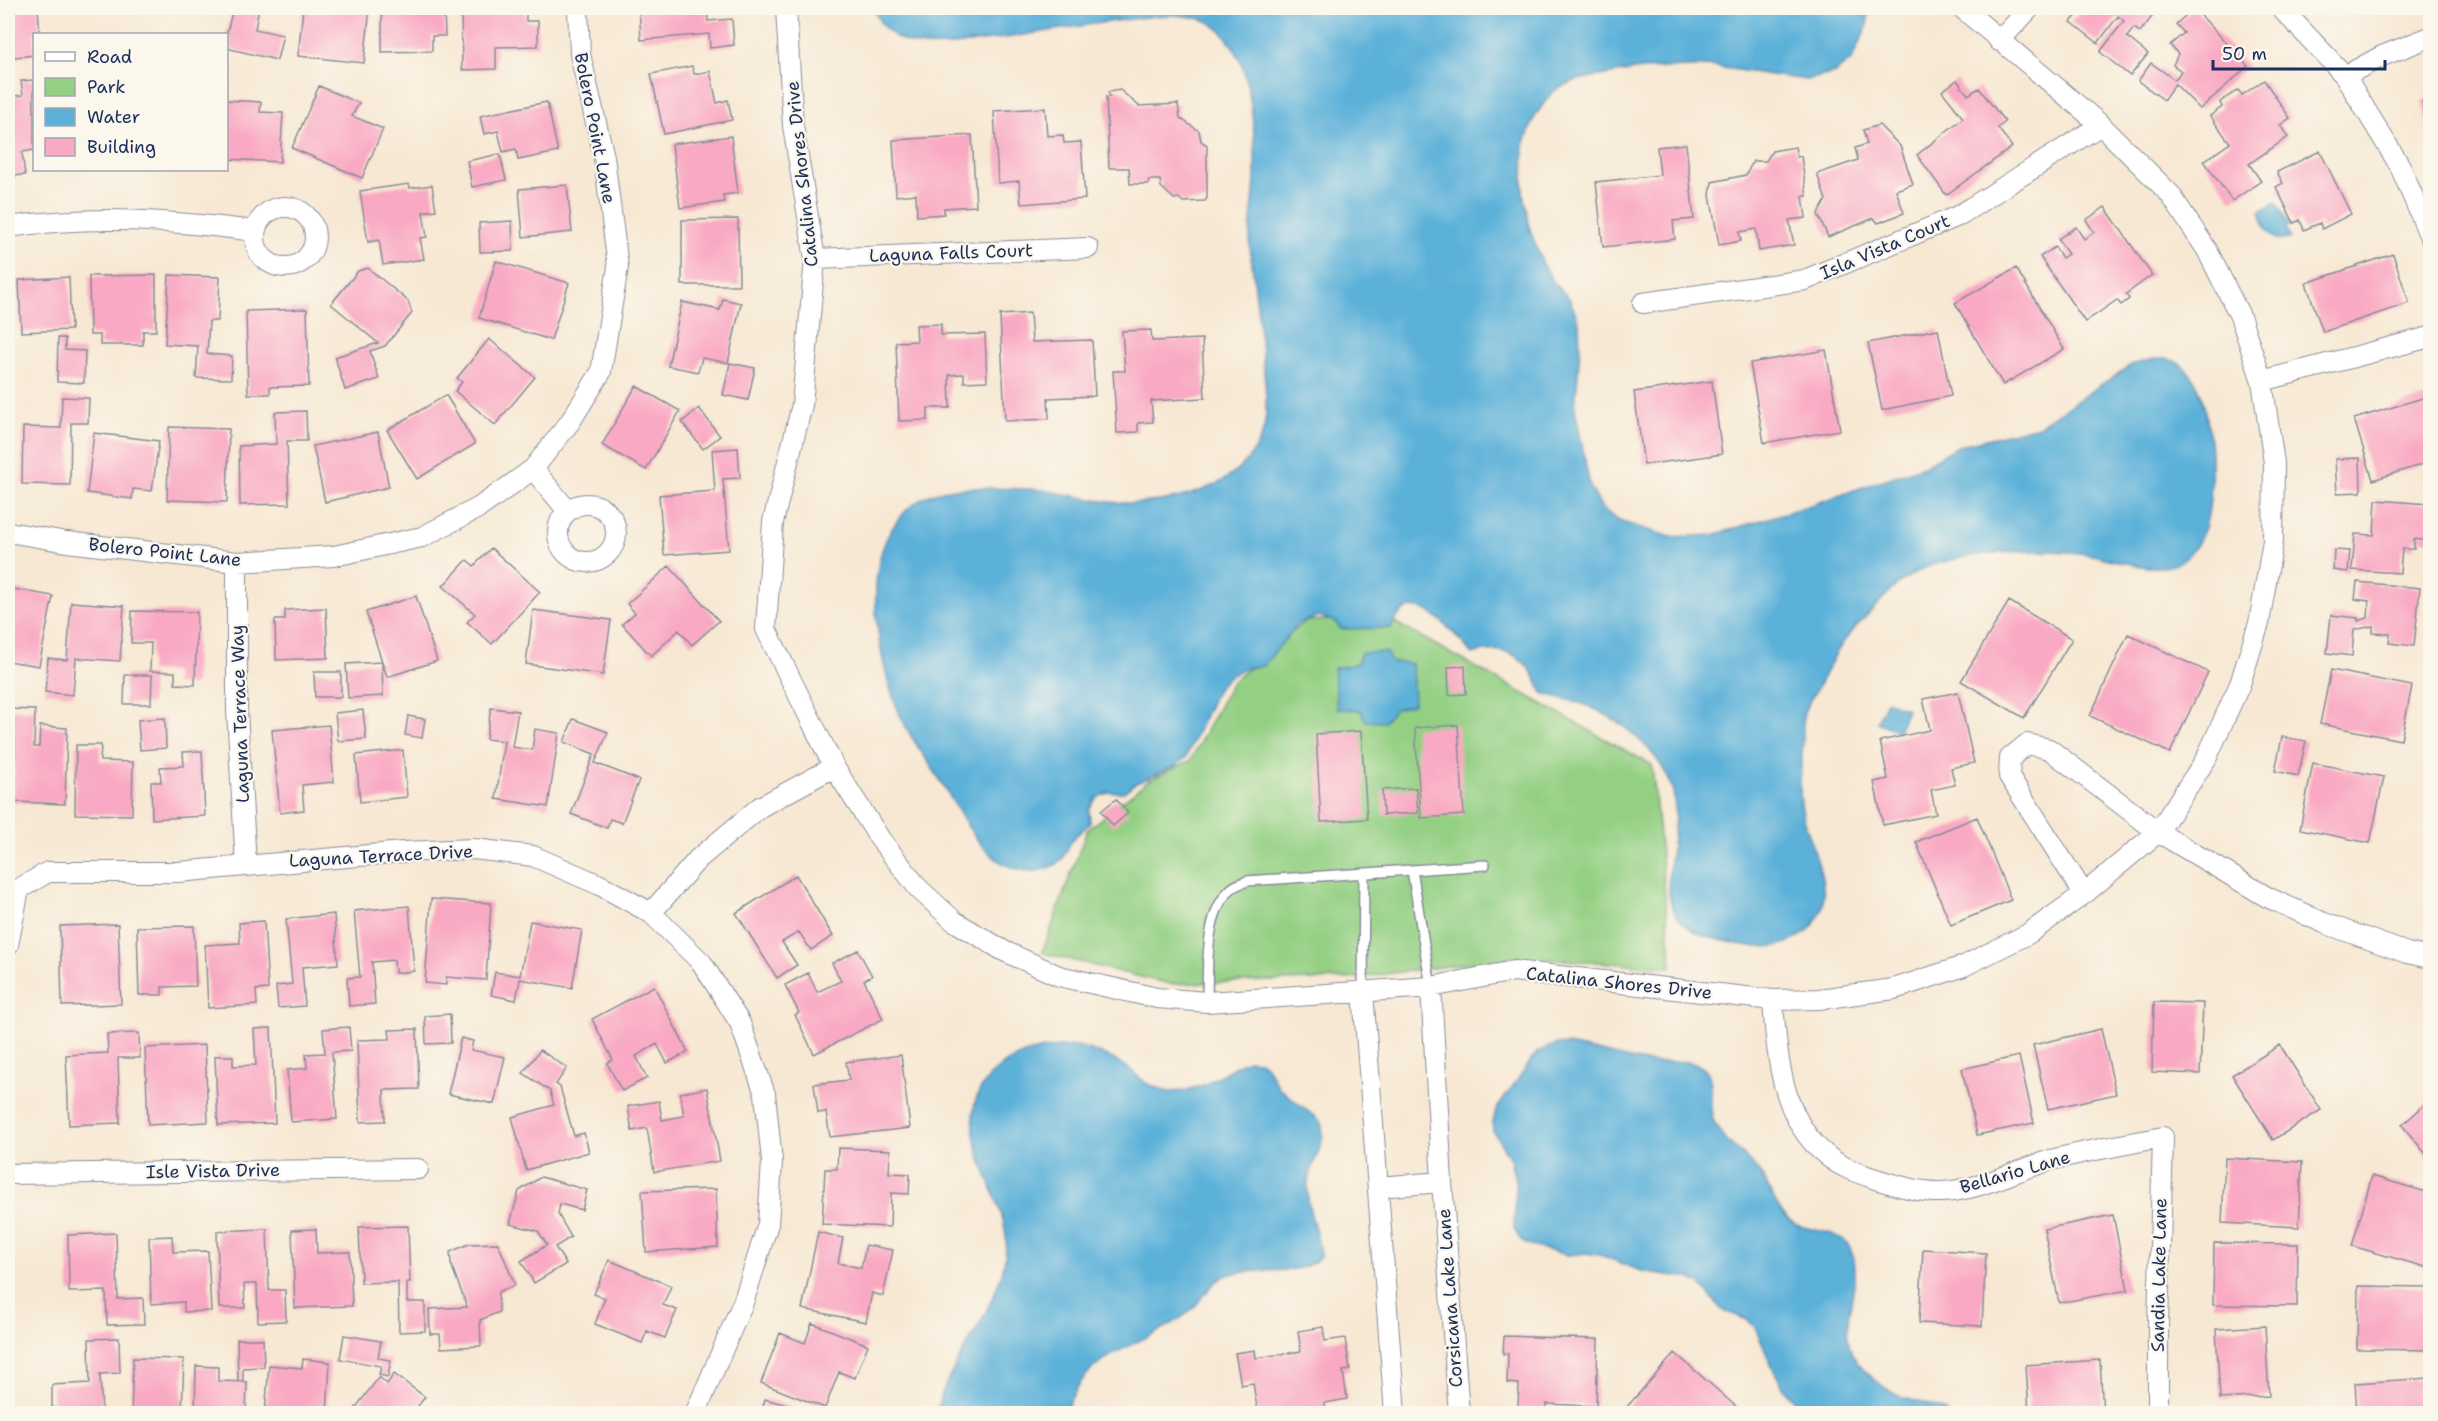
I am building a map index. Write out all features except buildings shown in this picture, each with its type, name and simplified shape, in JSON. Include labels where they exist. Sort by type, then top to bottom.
[{"type":"street","name":"Bolero Point Lane","points":[[8,532],[67,542],[237,562],[334,556],[422,537],[480,507],[533,469],[570,422],[601,372],[618,267],[604,157],[580,54],[578,8]]},
{"type":"street","name":"Catalina Shores Drive","points":[[786,8],[793,126],[814,259],[802,405],[773,522],[766,629],[834,767],[886,848],[919,889],[954,921],[1004,951],[1059,976],[1157,998],[1207,1002],[1431,987],[1514,971],[1773,1000],[1819,999],[1894,989],[1965,966],[2028,934],[2084,894],[2158,832],[2206,759],[2240,684],[2259,622],[2273,541],[2274,519],[2274,463],[2262,381],[2240,316],[2207,250],[2170,194],[2101,125],[1962,8]]},
{"type":"street","points":[[1999,40],[2030,8]]},
{"type":"street","points":[[2282,8],[2345,76],[2400,166],[2430,237]]},
{"type":"street","points":[[2345,76],[2382,56],[2430,37]]},
{"type":"street","name":"Isla Vista Court","points":[[1643,303],[1805,280],[1959,216],[2101,125]]},
{"type":"street","points":[[8,226],[112,218],[183,222],[255,231]]},
{"type":"street","name":"Laguna Falls Court","points":[[814,259],[1088,248]]},
{"type":"street","points":[[2262,381],[2430,337]]},
{"type":"street","points":[[533,469],[568,511]]},
{"type":"street","name":"Laguna Terrace Way","points":[[237,562],[237,711],[246,865]]},
{"type":"street","points":[[2084,894],[2009,776],[2010,758],[2027,744],[2049,749],[2158,832],[2267,897],[2315,919],[2407,953],[2430,958]]},
{"type":"street","points":[[651,913],[698,859],[760,807],[834,767]]},
{"type":"street","name":"Laguna Terrace Drive","points":[[8,945],[19,889],[48,872],[178,872],[403,852],[474,849],[533,856],[600,885],[651,913],[702,963],[740,1023],[765,1094],[772,1161],[768,1224],[744,1300],[695,1413]]},
{"type":"street","name":"Corsicana Lake Lane","points":[[1431,987],[1442,1182],[1459,1413]]},
{"type":"street","points":[[1363,992],[1395,1413]]},
{"type":"street","name":"Bellario Lane","points":[[1773,1000],[1776,1056],[1787,1093],[1801,1126],[1825,1155],[1854,1172],[1899,1186],[1941,1192],[1989,1183],[2054,1159],[2163,1137]]},
{"type":"street","name":"Sandia Lake Lane","points":[[2158,1413],[2163,1137]]},
{"type":"street","name":"Isle Vista Drive","points":[[8,1174],[418,1169]]},
{"type":"street","name":"Corsicana Lake Lane","points":[[1378,1188],[1442,1182]]},
{"type":"lane","points":[[1207,1002],[1212,925],[1220,905],[1231,889],[1247,881],[1485,865]]},
{"type":"lane","points":[[1412,870],[1431,987]]},
{"type":"lane","points":[[1363,992],[1364,873]]},
{"type":"green space","points":[[1387,618],[1652,765],[1672,967],[1518,957],[1346,979],[1170,984],[1042,953],[1087,830],[1149,780],[1190,761],[1232,682],[1306,621]]},
{"type":"water","points":[[873,8],[1870,8],[1866,29],[1852,59],[1835,73],[1806,80],[1710,66],[1640,69],[1576,80],[1552,92],[1535,116],[1524,145],[1523,193],[1530,230],[1543,264],[1554,283],[1569,298],[1579,322],[1580,349],[1575,408],[1590,487],[1602,508],[1619,521],[1671,537],[1713,535],[1814,504],[1924,466],[1958,446],[2039,426],[2131,365],[2165,359],[2184,367],[2194,380],[2202,398],[2210,443],[2211,467],[2209,511],[2205,527],[2196,546],[2189,554],[2181,561],[2171,565],[2148,567],[2068,552],[1999,553],[1951,560],[1931,566],[1915,573],[1888,594],[1841,645],[1804,713],[1800,795],[1804,819],[1820,871],[1823,905],[1817,920],[1805,933],[1784,944],[1760,947],[1742,945],[1712,938],[1689,928],[1675,914],[1669,896],[1675,809],[1672,788],[1666,774],[1648,748],[1610,717],[1583,704],[1542,693],[1531,671],[1516,656],[1497,651],[1472,654],[1444,623],[1421,608],[1410,608],[1400,614],[1391,628],[1341,629],[1335,622],[1319,616],[1298,624],[1263,666],[1244,668],[1228,677],[1217,689],[1186,757],[1177,765],[1134,784],[1124,792],[1109,792],[1096,798],[1089,810],[1090,823],[1074,838],[1056,865],[1035,871],[1011,867],[995,858],[972,833],[899,713],[884,664],[877,620],[876,598],[880,556],[896,522],[906,510],[930,495],[944,491],[959,488],[1029,489],[1111,502],[1146,503],[1182,497],[1205,489],[1224,480],[1252,454],[1264,428],[1266,390],[1250,249],[1255,163],[1254,130],[1249,95],[1241,64],[1230,42],[1214,25],[1194,17],[1154,16],[956,45],[926,46],[907,42],[894,35],[883,25]]},
{"type":"water","points":[[2276,202],[2290,225],[2286,228],[2290,238],[2283,240],[2269,233],[2260,211]]},
{"type":"water","points":[[1386,652],[1391,662],[1412,664],[1414,704],[1395,709],[1384,722],[1366,721],[1360,710],[1337,709],[1334,668],[1357,664],[1361,653]]},
{"type":"water","points":[[1886,701],[1907,709],[1898,731],[1877,722]]},
{"type":"water","points":[[1557,1044],[1653,1063],[1694,1063],[1706,1070],[1711,1082],[1711,1110],[1716,1126],[1727,1141],[1755,1167],[1787,1218],[1801,1226],[1835,1235],[1848,1245],[1854,1260],[1855,1275],[1848,1324],[1848,1340],[1853,1355],[1868,1374],[1892,1392],[1948,1413],[1805,1413],[1785,1390],[1773,1369],[1755,1327],[1747,1320],[1721,1309],[1700,1283],[1689,1278],[1641,1271],[1603,1256],[1586,1253],[1568,1255],[1524,1243],[1514,1228],[1516,1184],[1510,1159],[1493,1131],[1493,1122],[1496,1110],[1537,1052]]},
{"type":"water","points":[[1078,1046],[1105,1055],[1127,1067],[1146,1083],[1168,1092],[1185,1091],[1206,1084],[1248,1060],[1260,1061],[1267,1067],[1280,1089],[1320,1121],[1323,1137],[1310,1175],[1308,1193],[1320,1257],[1301,1268],[1239,1272],[1222,1277],[1181,1318],[1120,1350],[1091,1370],[1078,1387],[1064,1413],[937,1413],[945,1385],[995,1293],[1005,1258],[1004,1224],[984,1168],[974,1130],[973,1111],[978,1093],[990,1076],[1009,1061],[1042,1049]]}]
